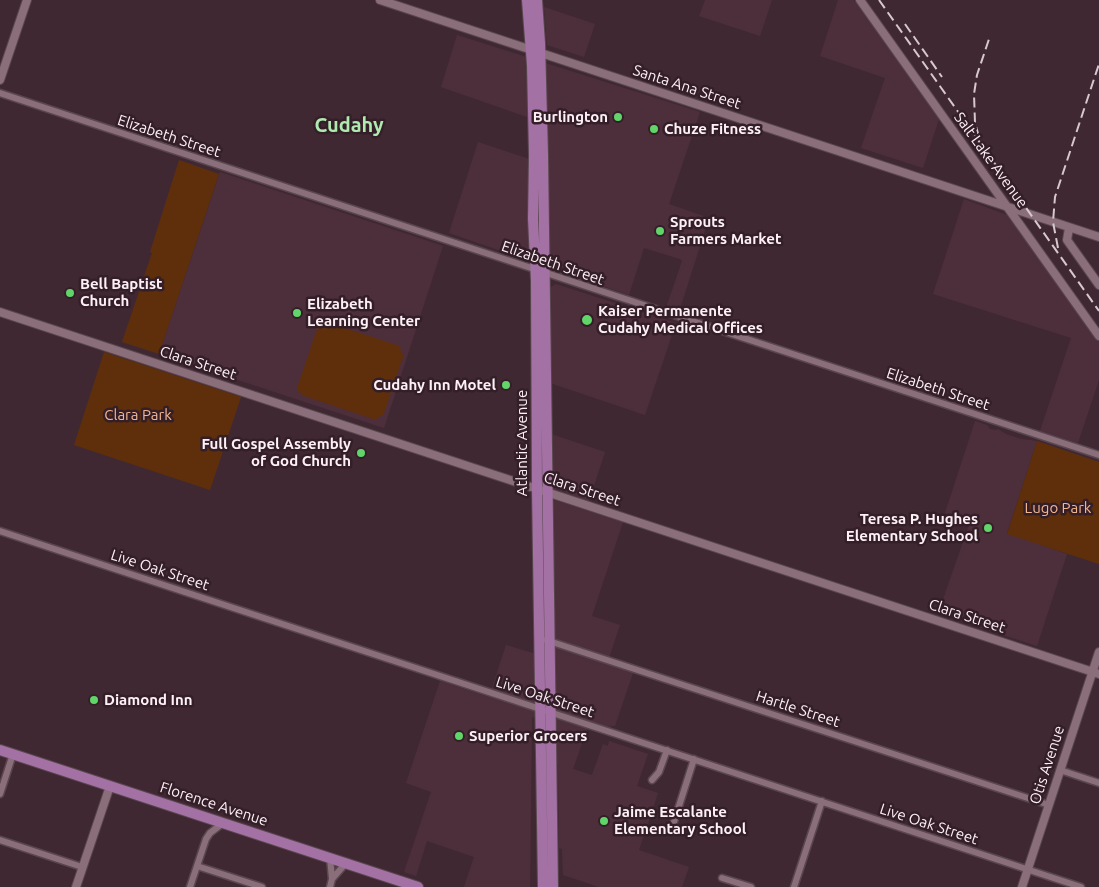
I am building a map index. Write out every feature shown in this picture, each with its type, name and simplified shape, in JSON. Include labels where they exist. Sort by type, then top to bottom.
[{"type":"main road","name":"Atlantic Avenue","points":[[527,0],[535,51]]},
{"type":"main road","name":"Atlantic Avenue","points":[[537,0],[533,219],[540,271],[548,492],[544,640]]},
{"type":"main road","name":"Atlantic Avenue","points":[[540,271],[537,489],[544,640],[543,887]]},
{"type":"main road","name":"Atlantic Avenue","points":[[545,710],[553,887]]},
{"type":"main road","name":"Florence Avenue","points":[[0,750],[418,887]]},
{"type":"street","points":[[0,80],[27,0]]},
{"type":"street","name":"Santa Ana Street","points":[[380,0],[1099,238]]},
{"type":"street","name":"Salt Lake Avenue","points":[[860,0],[1099,336]]},
{"type":"street","name":"Elizabeth Street","points":[[0,93],[1099,455]]},
{"type":"street","points":[[1069,228],[1067,240],[1099,285]]},
{"type":"street","name":"Clara Street","points":[[0,312],[1096,673]]},
{"type":"street","name":"Live Oak Street","points":[[0,531],[1081,887]]},
{"type":"street","name":"Hartle Street","points":[[544,640],[1049,805]]},
{"type":"street","name":"Otis Avenue","points":[[1022,887],[1060,770],[1096,673],[1099,652]]},
{"type":"street","points":[[652,780],[660,772],[667,750]]},
{"type":"street","points":[[0,794],[13,754]]},
{"type":"street","points":[[672,828],[694,759]]},
{"type":"street","points":[[1060,770],[1099,783]]},
{"type":"street","points":[[76,887],[110,786]]},
{"type":"street","points":[[794,887],[822,801]]},
{"type":"street","points":[[190,887],[206,839],[210,833],[223,823]]},
{"type":"street","points":[[0,840],[82,867]]},
{"type":"street","points":[[330,858],[332,879],[330,887]]},
{"type":"street","points":[[332,879],[346,863]]},
{"type":"street","points":[[197,866],[260,887]]},
{"type":"street","points":[[722,878],[751,887]]},
{"type":"shaded area","points":[[705,0],[772,0],[760,36],[699,16]]},
{"type":"shaded area","points":[[838,0],[854,0],[939,119],[923,168],[861,148],[885,78],[820,56]]},
{"type":"shaded area","points":[[544,7],[595,24],[584,57],[547,45]]},
{"type":"shaded area","points":[[457,35],[700,112],[669,204],[709,218],[679,312],[666,308],[682,261],[680,259],[644,248],[629,295],[449,233],[478,142],[547,165],[547,124],[441,87]]},
{"type":"shaded area","name":"Elizabeth Learning Center","points":[[220,172],[443,246],[384,428],[159,354]]},
{"type":"shaded area","points":[[964,199],[1007,215],[1099,342],[1099,380],[1078,443],[1040,431],[1071,338],[933,294]]},
{"type":"shaded area","points":[[556,284],[676,323],[645,415],[550,383],[550,290]]},
{"type":"shaded area","name":"Teresa P. Hughes Elementary School","points":[[975,421],[987,425],[990,429],[998,429],[1021,439],[1037,441],[1007,533],[1067,554],[1037,646],[976,626],[973,622],[939,611],[970,522],[945,513]]},
{"type":"shaded area","points":[[551,434],[605,452],[589,501],[552,488]]},
{"type":"shaded area","points":[[554,501],[623,522],[592,616],[620,625],[607,664],[633,673],[615,726],[587,729],[573,769],[592,775],[603,744],[608,746],[609,741],[648,754],[637,786],[658,793],[639,850],[689,867],[682,887],[599,887],[563,875],[562,849],[559,848],[558,764],[554,763],[555,724],[532,717],[530,887],[464,887],[474,857],[427,841],[416,876],[404,872],[431,792],[406,783],[440,681],[489,697],[506,645],[553,659],[552,503]]},
{"type":"green space","points":[[179,160],[219,174],[159,354],[122,342],[152,253],[150,252]]},
{"type":"green space","points":[[326,322],[400,346],[401,353],[404,354],[383,416],[381,415],[376,420],[301,395],[302,393],[298,392],[297,388],[318,326],[320,327]]},
{"type":"green space","name":"Clara Park","points":[[104,352],[241,397],[210,490],[74,445]]},
{"type":"green space","name":"Lugo Park","points":[[1037,441],[1099,462],[1099,564],[1007,534]]},
{"type":"railway","points":[[879,0],[1099,311]]},
{"type":"railway","points":[[905,24],[942,77]]},
{"type":"railway","points":[[979,137],[975,123],[974,94],[977,75],[990,36]]},
{"type":"railway","points":[[1058,248],[1053,222],[1055,197],[1099,64]]},
{"type":"place","name":"Burlington","points":[[618,117]]},
{"type":"place","name":"Chuze Fitness","points":[[654,129]]},
{"type":"place","name":"Sprouts Farmers Market","points":[[660,231]]},
{"type":"place","name":"Bell Baptist Church","points":[[70,293]]},
{"type":"place","name":"Elizabeth Learning Center","points":[[297,313]]},
{"type":"place","name":"Kaiser Permanente Cudahy Medical Offices","points":[[587,320]]},
{"type":"place","name":"Cudahy Inn Motel","points":[[506,385]]},
{"type":"place","name":"Full Gospel Assembly of God Church","points":[[361,453]]},
{"type":"place","name":"Teresa P. Hughes Elementary School","points":[[988,528]]},
{"type":"place","name":"Diamond Inn","points":[[94,700]]},
{"type":"place","name":"Superior Grocers","points":[[459,736]]},
{"type":"place","name":"Jaime Escalante Elementary School","points":[[604,821]]},
{"type":"district","name":"Cudahy","points":[[349,125]]}]
